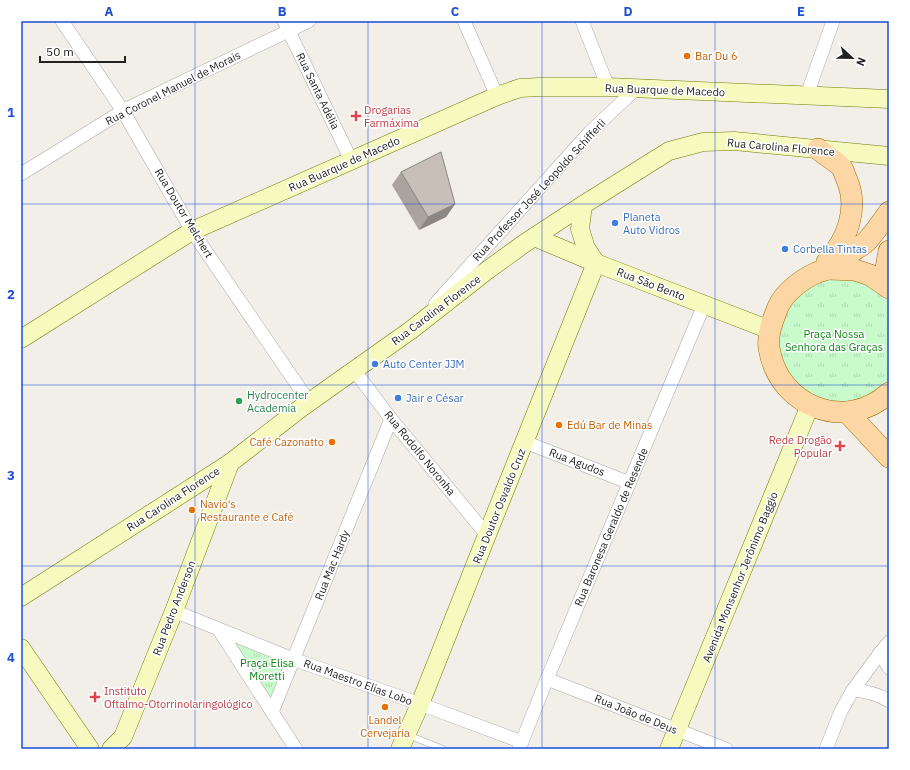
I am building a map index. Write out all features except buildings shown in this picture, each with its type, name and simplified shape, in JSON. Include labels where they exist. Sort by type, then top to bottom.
[{"type":"main road","name":"Rua Buarque de Macedo","points":[[21,339],[192,230],[497,96],[520,88],[608,87],[889,99]]},
{"type":"main road","name":"Rua Carolina Florence","points":[[21,597],[230,463],[309,402],[411,330],[489,269],[534,237],[669,151],[703,142],[734,141],[889,156]]},
{"type":"main road","points":[[818,150],[842,168],[850,188],[852,215],[844,239],[823,271]]},
{"type":"main road","points":[[583,205],[580,229],[586,248],[596,263]]},
{"type":"main road","points":[[889,212],[879,227],[865,242],[823,271],[806,277],[791,289],[779,304],[770,330],[769,347],[773,363],[787,388],[803,402],[810,405],[830,411],[847,412],[868,407],[882,400],[889,393]]},
{"type":"main road","name":"Rua São Bento","points":[[534,237],[596,263],[770,330]]},
{"type":"main road","points":[[889,250],[886,268],[889,278]]},
{"type":"main road","name":"Rua Doutor Osvaldo Cruz","points":[[403,742],[420,704],[596,263]]},
{"type":"main road","points":[[823,271],[855,270],[870,275],[889,288]]},
{"type":"main road","name":"Avenida Monsenhor Jerônimo Baggio","points":[[669,749],[810,405]]},
{"type":"main road","points":[[847,412],[889,457]]},
{"type":"main road","name":"Rua Pedro Anderson","points":[[111,749],[124,737],[230,463]]},
{"type":"main road","points":[[21,648],[90,749]]},
{"type":"street","name":"Rua Doutor Melchert","points":[[62,21],[123,111],[192,230],[309,402]]},
{"type":"street","name":"Rua Coronel Manuel de Morais","points":[[21,174],[123,111],[286,26],[309,21]]},
{"type":"street","points":[[464,21],[497,96]]},
{"type":"street","points":[[582,21],[608,87]]},
{"type":"street","points":[[806,95],[833,21]]},
{"type":"street","name":"Rua Santa Adélia","points":[[286,26],[351,160]]},
{"type":"street","name":"Rua Professor José Leopoldo Schifferli","points":[[411,330],[590,132],[637,88]]},
{"type":"street","name":"Rua Baronesa Geraldo de Resende","points":[[521,745],[547,679],[704,305]]},
{"type":"street","name":"Rua Rodolfo Noronha","points":[[354,370],[391,419],[487,535]]},
{"type":"street","name":"Rua Mac Hardy","points":[[272,712],[391,419]]},
{"type":"street","name":"Rua Agudos","points":[[525,442],[630,483]]},
{"type":"street","name":"Rua Maestro Elias Lobo","points":[[174,611],[294,659],[420,704],[521,745]]},
{"type":"street","points":[[219,630],[296,749]]},
{"type":"street","points":[[826,749],[841,711],[854,690],[889,642]]},
{"type":"street","points":[[880,653],[889,668]]},
{"type":"street","name":"Rua João de Deus","points":[[547,679],[726,749]]},
{"type":"street","points":[[854,690],[866,691],[889,701]]},
{"type":"lane","points":[[403,742],[443,749]]},
{"type":"green space","name":"Praça Nossa Senhora das Graças","points":[[833,278],[854,279],[873,286],[889,300],[889,379],[878,390],[855,400],[833,401],[823,399],[812,395],[803,389],[789,373],[783,360],[780,347],[782,323],[793,301],[802,292],[813,285]]},
{"type":"green space","name":"Praça Elisa Moretti","points":[[233,640],[285,661],[271,699]]},
{"type":"place","name":"Bar Du 6","points":[[687,56]]},
{"type":"place","name":"Drogarias Farmáxima","points":[[356,116]]},
{"type":"place","name":"Planeta Auto Vidros","points":[[615,223]]},
{"type":"place","name":"Corbella Tintas","points":[[785,249]]},
{"type":"place","name":"Auto Center JJM","points":[[375,364]]},
{"type":"place","name":"Jair e César","points":[[398,398]]},
{"type":"place","name":"Hydrocenter Academia","points":[[239,401]]},
{"type":"place","name":"Edú Bar de Minas","points":[[559,425]]},
{"type":"place","name":"Café Cazonatto","points":[[332,442]]},
{"type":"place","name":"Rede Drogão Popular","points":[[840,446]]},
{"type":"place","name":"Navio's Restaurante e Café","points":[[192,510]]},
{"type":"place","name":"Instituto Oftalmo-Otorrinolaringológico","points":[[95,697]]},
{"type":"place","name":"Landel Cervejaria","points":[[385,707]]}]
